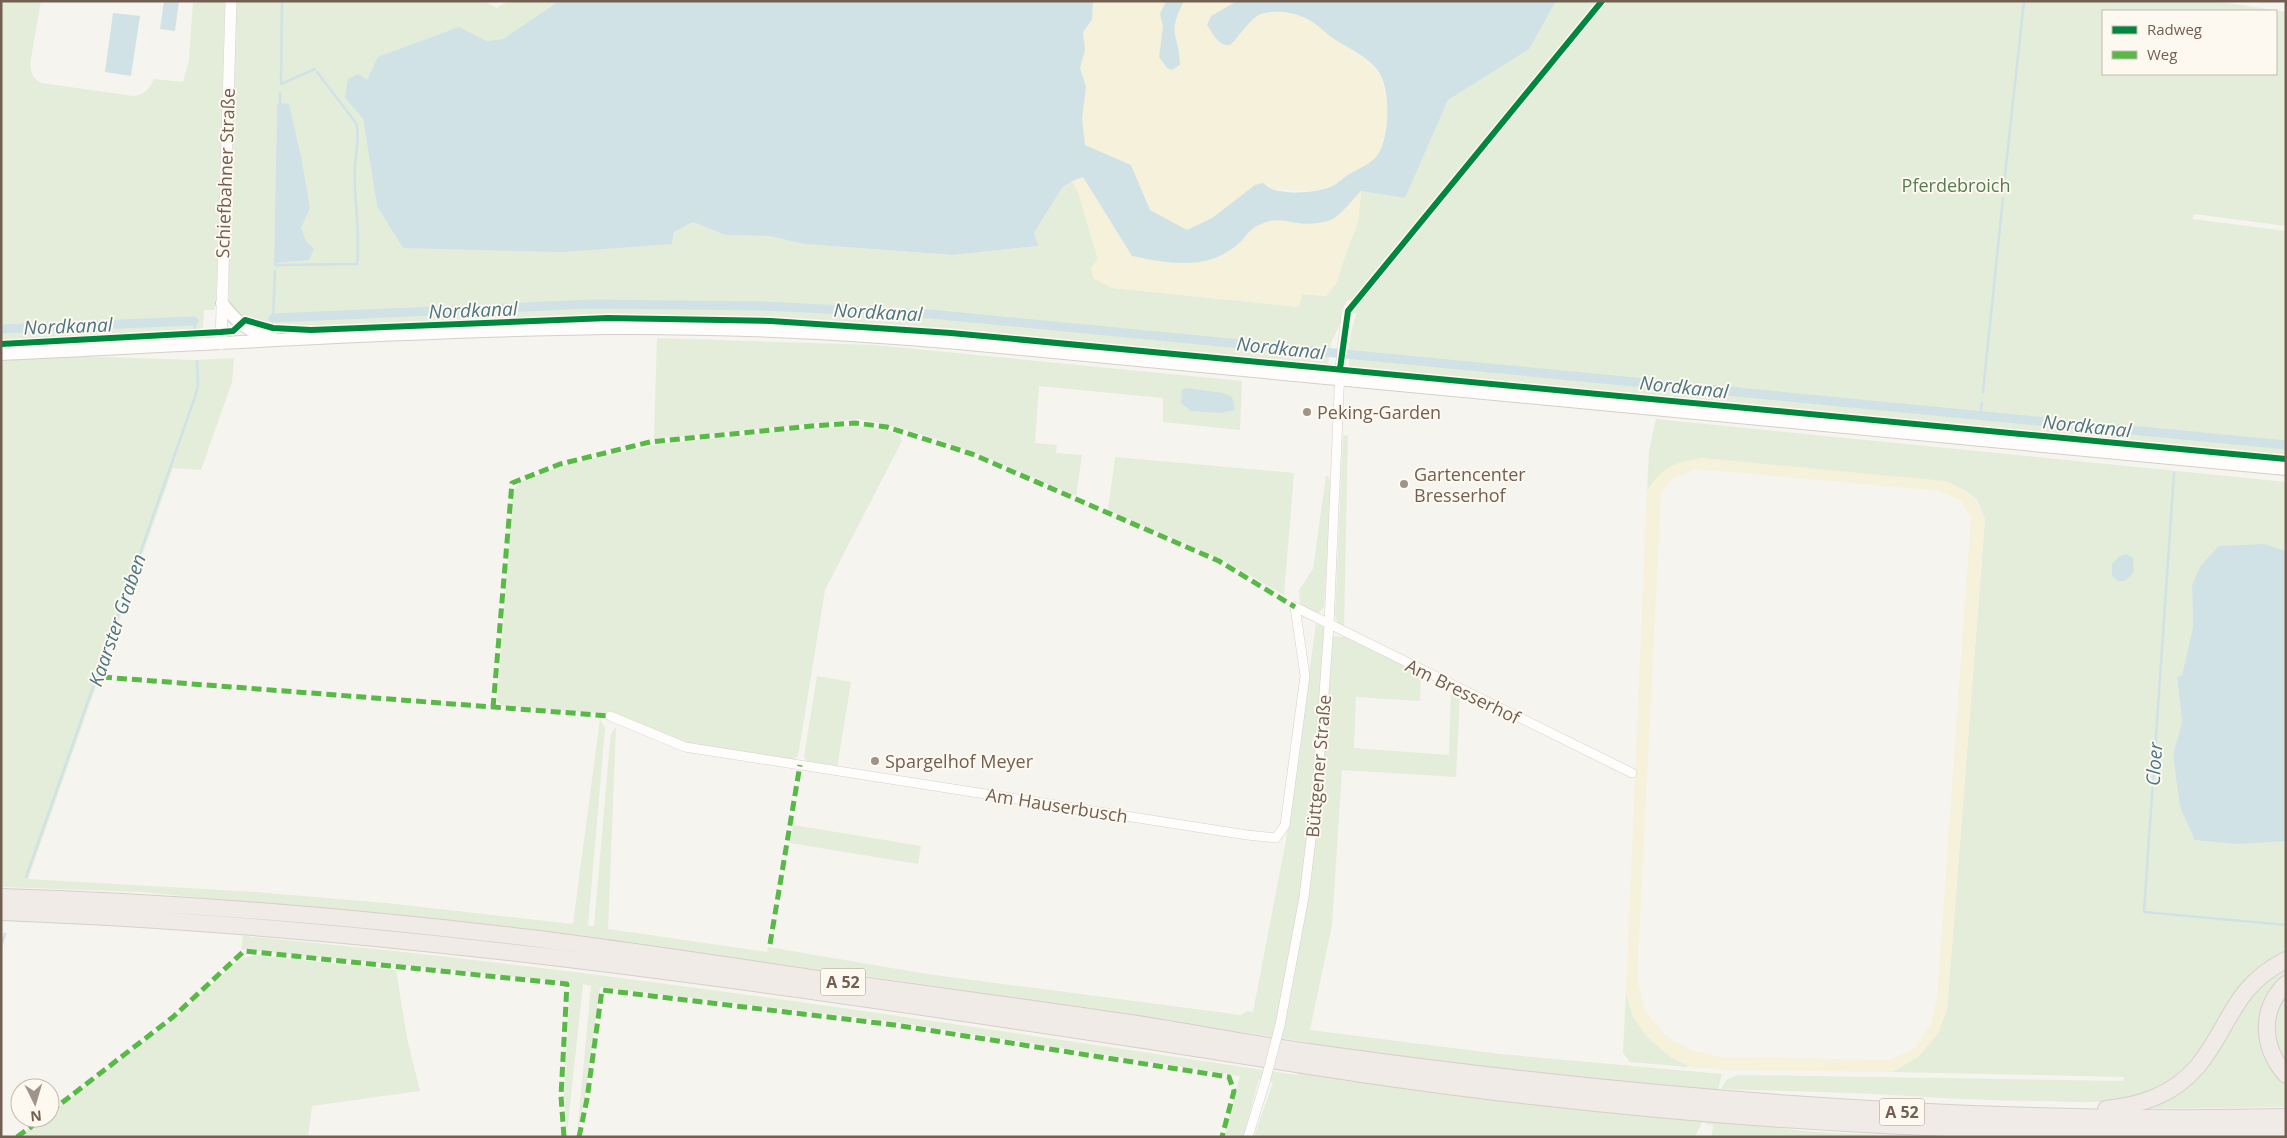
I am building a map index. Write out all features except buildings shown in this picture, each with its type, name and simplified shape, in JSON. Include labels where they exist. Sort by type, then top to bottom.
[{"type":"highway","name":"A 52","points":[[1,897],[270,913],[530,938],[743,966],[1128,1023],[1326,1055],[1510,1078],[1682,1104]]},
{"type":"highway","name":"A 52","points":[[1,912],[268,928],[397,939],[526,954],[740,981],[1136,1039],[1325,1069],[1512,1094],[1682,1104],[1983,1130],[2131,1133],[2286,1131]]},
{"type":"highway","points":[[2071,1117],[2141,1103],[2168,1091],[2197,1066],[2236,1003],[2252,982],[2268,969],[2286,960]]},
{"type":"highway","points":[[2286,984],[2279,990],[2270,1006],[2266,1027],[2268,1045],[2276,1064],[2286,1075]]},
{"type":"highway","name":"A 52","points":[[1734,1108],[2071,1117],[2286,1116]]},
{"type":"main road","points":[[222,303],[233,318],[246,329],[259,334],[292,340]]},
{"type":"main road","points":[[1,354],[565,329],[771,331],[949,342],[2286,469]]},
{"type":"street","name":"Schiefbahner Straße","points":[[221,344],[231,1]]},
{"type":"street","name":"Büttgener Straße","points":[[1248,1137],[1280,1025],[1295,952],[1312,840],[1329,624],[1340,378],[1346,315]]},
{"type":"street","name":"Am Bresserhof","points":[[1295,607],[1632,773]]},
{"type":"street","name":"Am Hauserbusch","points":[[610,716],[686,747],[1246,835],[1276,838],[1285,825],[1305,676],[1295,607]]},
{"type":"green space","points":[[1,1],[41,1],[30,64],[33,75],[38,81],[41,83],[133,96],[146,91],[154,79],[183,82],[189,60],[193,1],[225,1],[215,310],[204,310],[203,328],[193,331],[1,343]]},
{"type":"green space","points":[[235,1],[485,1],[496,8],[509,1],[559,1],[503,39],[487,41],[459,27],[367,80],[345,98],[363,119],[377,206],[672,243],[674,232],[693,222],[725,235],[769,236],[804,244],[952,255],[1037,246],[1034,233],[1062,188],[1072,181],[1078,192],[1098,259],[1095,263],[1093,278],[1112,288],[1299,307],[1302,294],[1326,296],[1337,282],[1358,223],[1361,191],[1405,197],[1448,100],[1528,49],[1556,1],[1600,1],[1359,290],[1354,299],[1347,301],[1341,312],[1341,322],[1331,343],[1328,365],[894,327],[772,320],[685,317],[547,318],[311,329],[273,327],[257,320],[241,319],[230,309],[228,285]],"holes":[[[277,104],[289,105],[301,156],[301,228],[306,241],[274,263]]]},
{"type":"green space","name":"Pferdebroich","points":[[1607,1],[2215,1],[2273,10],[2102,10],[2102,75],[2277,75],[2277,11],[2286,12],[2286,226],[2194,214],[2193,219],[2286,231],[2286,464],[1353,375],[1350,370],[1349,354],[1351,335],[1357,313],[1351,313],[1361,296]]},
{"type":"green space","points":[[685,320],[894,330],[1259,363],[1259,366],[893,333],[311,334],[259,330],[250,323],[287,332],[308,333],[512,323]]},
{"type":"green space","points":[[203,334],[190,338],[1,349],[1,346]]},
{"type":"green space","points":[[657,338],[874,345],[1242,381],[1240,430],[1163,422],[1163,398],[1039,386],[1035,443],[1057,445],[1056,453],[1082,455],[1076,496],[943,441],[915,432],[859,419],[654,439]]},
{"type":"green space","points":[[74,356],[195,360],[234,358],[232,382],[201,470],[173,468],[28,879],[256,892],[386,903],[573,924],[600,719],[605,728],[588,926],[594,926],[611,734],[616,727],[608,929],[767,952],[768,947],[927,974],[1241,1015],[1247,1011],[1253,1012],[1286,840],[1316,624],[1322,626],[1332,636],[1346,637],[1359,642],[1421,674],[1420,701],[1356,697],[1354,748],[1449,755],[1451,689],[1460,693],[1456,777],[1342,770],[1332,925],[1310,1030],[1500,1054],[1722,1074],[1718,1089],[1695,1137],[1254,1137],[1273,1082],[1259,1079],[1243,1137],[1224,1137],[1240,1076],[896,1022],[600,987],[585,1098],[577,1135],[591,986],[583,984],[567,1134],[564,1096],[570,982],[241,949],[243,936],[375,949],[639,980],[1297,1075],[1306,1042],[915,983],[584,937],[140,892],[1,887],[1,359]]},
{"type":"green space","points":[[1656,419],[2286,482],[2286,551],[2281,550],[2192,585],[2193,627],[2182,675],[2177,678],[2182,722],[2173,755],[2176,778],[2286,841],[2286,953],[2265,963],[2248,978],[2234,995],[2196,1054],[2181,1071],[2163,1085],[2149,1092],[2134,1097],[2104,1102],[1985,1100],[1721,1089],[1726,1080],[1738,1075],[2123,1081],[2124,1077],[1892,1072],[1918,1057],[1947,1010],[1985,519],[1977,500],[1965,490],[1702,458],[1670,467],[1653,482],[1647,491],[1649,451]]},
{"type":"green space","points":[[855,426],[887,430],[899,435],[902,441],[825,590],[798,756],[792,761],[686,743],[614,714],[502,706],[497,700],[513,492],[520,482],[562,466],[659,444],[814,428]]},
{"type":"green space","points":[[1343,435],[1348,436],[1344,628],[1338,625],[1335,615]]},
{"type":"green space","points":[[1115,457],[1294,473],[1284,595],[1219,558],[1108,510]]},
{"type":"green space","points":[[1326,476],[1328,476],[1332,486],[1324,607],[1317,614],[1300,605],[1299,590],[1313,569]]},
{"type":"green space","points":[[817,676],[851,682],[837,768],[808,763],[804,757]]},
{"type":"green space","points":[[793,825],[921,846],[918,864],[790,843]]},
{"type":"green space","points":[[256,955],[396,970],[407,1038],[420,1091],[312,1106],[308,1137],[18,1137],[30,1128],[60,1128],[60,1105],[174,1019],[234,964],[244,958]]},
{"type":"green space","points":[[2286,964],[2286,979],[2263,1023],[2286,1080],[2286,1107],[2139,1109],[2170,1094],[2238,1007]]},
{"type":"green space","points":[[1626,992],[1633,1017],[1669,1056],[1690,1067],[1630,1062],[1623,1053]]},
{"type":"green space","points":[[2286,995],[2286,1064],[2278,1047],[2276,1020],[2281,1003]]},
{"type":"green space","points":[[1707,1120],[1816,1132],[1928,1137],[1712,1137],[1713,1125],[1705,1124]]},
{"type":"sand","points":[[1093,1],[1166,1],[1163,13],[1161,58],[1162,63],[1172,70],[1176,42],[1173,27],[1175,18],[1184,1],[1237,1],[1231,5],[1233,43],[1250,21],[1261,14],[1281,12],[1302,16],[1319,25],[1329,35],[1366,60],[1381,76],[1388,110],[1380,152],[1369,165],[1348,174],[1335,184],[1313,191],[1272,189],[1244,193],[1212,218],[1187,230],[1150,210],[1131,165],[1085,145],[1080,106],[1079,75],[1083,32],[1092,20]]},
{"type":"sand","points":[[1083,177],[1132,256],[1157,261],[1192,263],[1214,259],[1233,249],[1248,231],[1274,219],[1300,224],[1331,220],[1361,191],[1358,223],[1337,282],[1326,296],[1302,294],[1299,307],[1112,288],[1093,278],[1091,267],[1098,259],[1078,192],[1072,181]]},
{"type":"sand","points":[[1702,458],[1946,481],[1971,495],[1978,504],[1985,519],[1947,1010],[1938,1034],[1918,1057],[1892,1072],[1729,1070],[1690,1067],[1669,1056],[1647,1037],[1633,1017],[1626,992],[1647,491],[1653,482],[1670,467]],"holes":[[[1697,469],[1940,491],[1961,501],[1971,518],[1937,998],[1931,1024],[1915,1048],[1890,1060],[1722,1057],[1693,1051],[1667,1037],[1645,1010],[1637,979],[1661,493],[1673,478]]]},
{"type":"shaded area","points":[[164,1],[179,1],[175,31],[160,29]]},
{"type":"shaded area","points":[[559,1],[1093,1],[1092,20],[1083,32],[1085,50],[1080,68],[1086,87],[1082,119],[1085,145],[1131,165],[1150,210],[1187,230],[1212,218],[1255,185],[1263,183],[1279,191],[1296,192],[1314,191],[1336,184],[1347,175],[1368,164],[1378,155],[1387,124],[1386,93],[1377,69],[1365,58],[1330,36],[1311,21],[1288,13],[1271,12],[1261,14],[1251,21],[1232,44],[1225,45],[1213,35],[1207,25],[1211,16],[1237,1],[1556,1],[1529,49],[1448,100],[1405,198],[1361,191],[1343,211],[1331,220],[1300,224],[1278,220],[1260,224],[1232,249],[1221,256],[1209,260],[1184,263],[1157,261],[1132,256],[1083,177],[1072,181],[1062,188],[1034,233],[1038,246],[952,255],[804,244],[769,236],[725,235],[693,222],[674,232],[672,244],[563,252],[403,248],[377,206],[363,119],[345,98],[348,79],[358,74],[367,80],[378,57],[459,27],[487,41],[503,39]]},
{"type":"shaded area","points":[[1166,1],[1184,1],[1175,28],[1180,65],[1172,70],[1167,68],[1159,57],[1163,26],[1160,14]]},
{"type":"shaded area","points":[[113,13],[140,16],[131,76],[105,72]]},
{"type":"shaded area","points":[[277,104],[289,104],[310,208],[301,228],[306,241],[314,249],[309,260],[274,263]]},
{"type":"shaded area","points":[[1186,388],[1224,393],[1232,397],[1235,410],[1221,413],[1191,411],[1181,403],[1182,390]]},
{"type":"shaded area","points":[[2264,544],[2286,551],[2286,841],[2237,844],[2195,840],[2180,807],[2173,755],[2182,722],[2177,677],[2182,675],[2193,627],[2192,585],[2201,565],[2219,546]]},
{"type":"shaded area","points":[[2126,554],[2133,558],[2134,572],[2125,581],[2118,581],[2112,576],[2112,564],[2120,556]]},
{"type":"waterway","points":[[282,1],[281,84],[315,69]]},
{"type":"waterway","points":[[2003,193],[2024,1]]},
{"type":"waterway","points":[[275,263],[275,265],[357,264],[358,239],[355,165],[358,138],[356,123],[317,72]]},
{"type":"waterway","points":[[280,93],[280,104]]},
{"type":"waterway","points":[[1983,392],[2003,198]]},
{"type":"waterway","points":[[273,318],[275,271]]},
{"type":"waterway","name":"Nordkanal","points":[[273,318],[593,304],[762,306],[930,314],[2286,445]]},
{"type":"waterway","name":"Kaarster Graben","points":[[194,321],[195,329]]},
{"type":"waterway","name":"Nordkanal","points":[[1,329],[194,321]]},
{"type":"waterway","name":"Kaarster Graben","points":[[26,877],[195,397],[198,385],[197,361]]},
{"type":"waterway","points":[[1980,416],[1982,403]]},
{"type":"waterway","name":"Cloer","points":[[2174,473],[2144,912],[2286,925]]},
{"type":"waterway","name":"Kaarster Graben","points":[[1,946],[5,934]]},
{"type":"marked path","points":[[493,708],[512,483],[560,464],[650,442],[855,423],[887,427],[972,454],[1219,561],[1295,607]]},
{"type":"marked path","points":[[102,677],[610,716]]},
{"type":"marked path","points":[[770,944],[800,765]]},
{"type":"marked path","points":[[60,1104],[173,1017],[244,951],[567,984],[561,1096],[564,1137]]},
{"type":"marked path","points":[[579,1137],[587,1099],[602,990],[895,1025],[1229,1077],[1234,1091],[1222,1137]]},
{"type":"marked path","points":[[17,1137],[29,1128]]},
{"type":"cycle path","points":[[1340,369],[1348,311],[1602,1]]},
{"type":"cycle path","points":[[1,344],[233,331],[245,320],[273,328],[311,330],[608,318],[771,321],[951,333],[2286,459]]},
{"type":"place","name":"Peking-Garden","points":[[1307,412]]},
{"type":"place","name":"Gartencenter Bresserhof","points":[[1404,484]]},
{"type":"place","name":"Spargelhof Meyer","points":[[875,761]]}]
